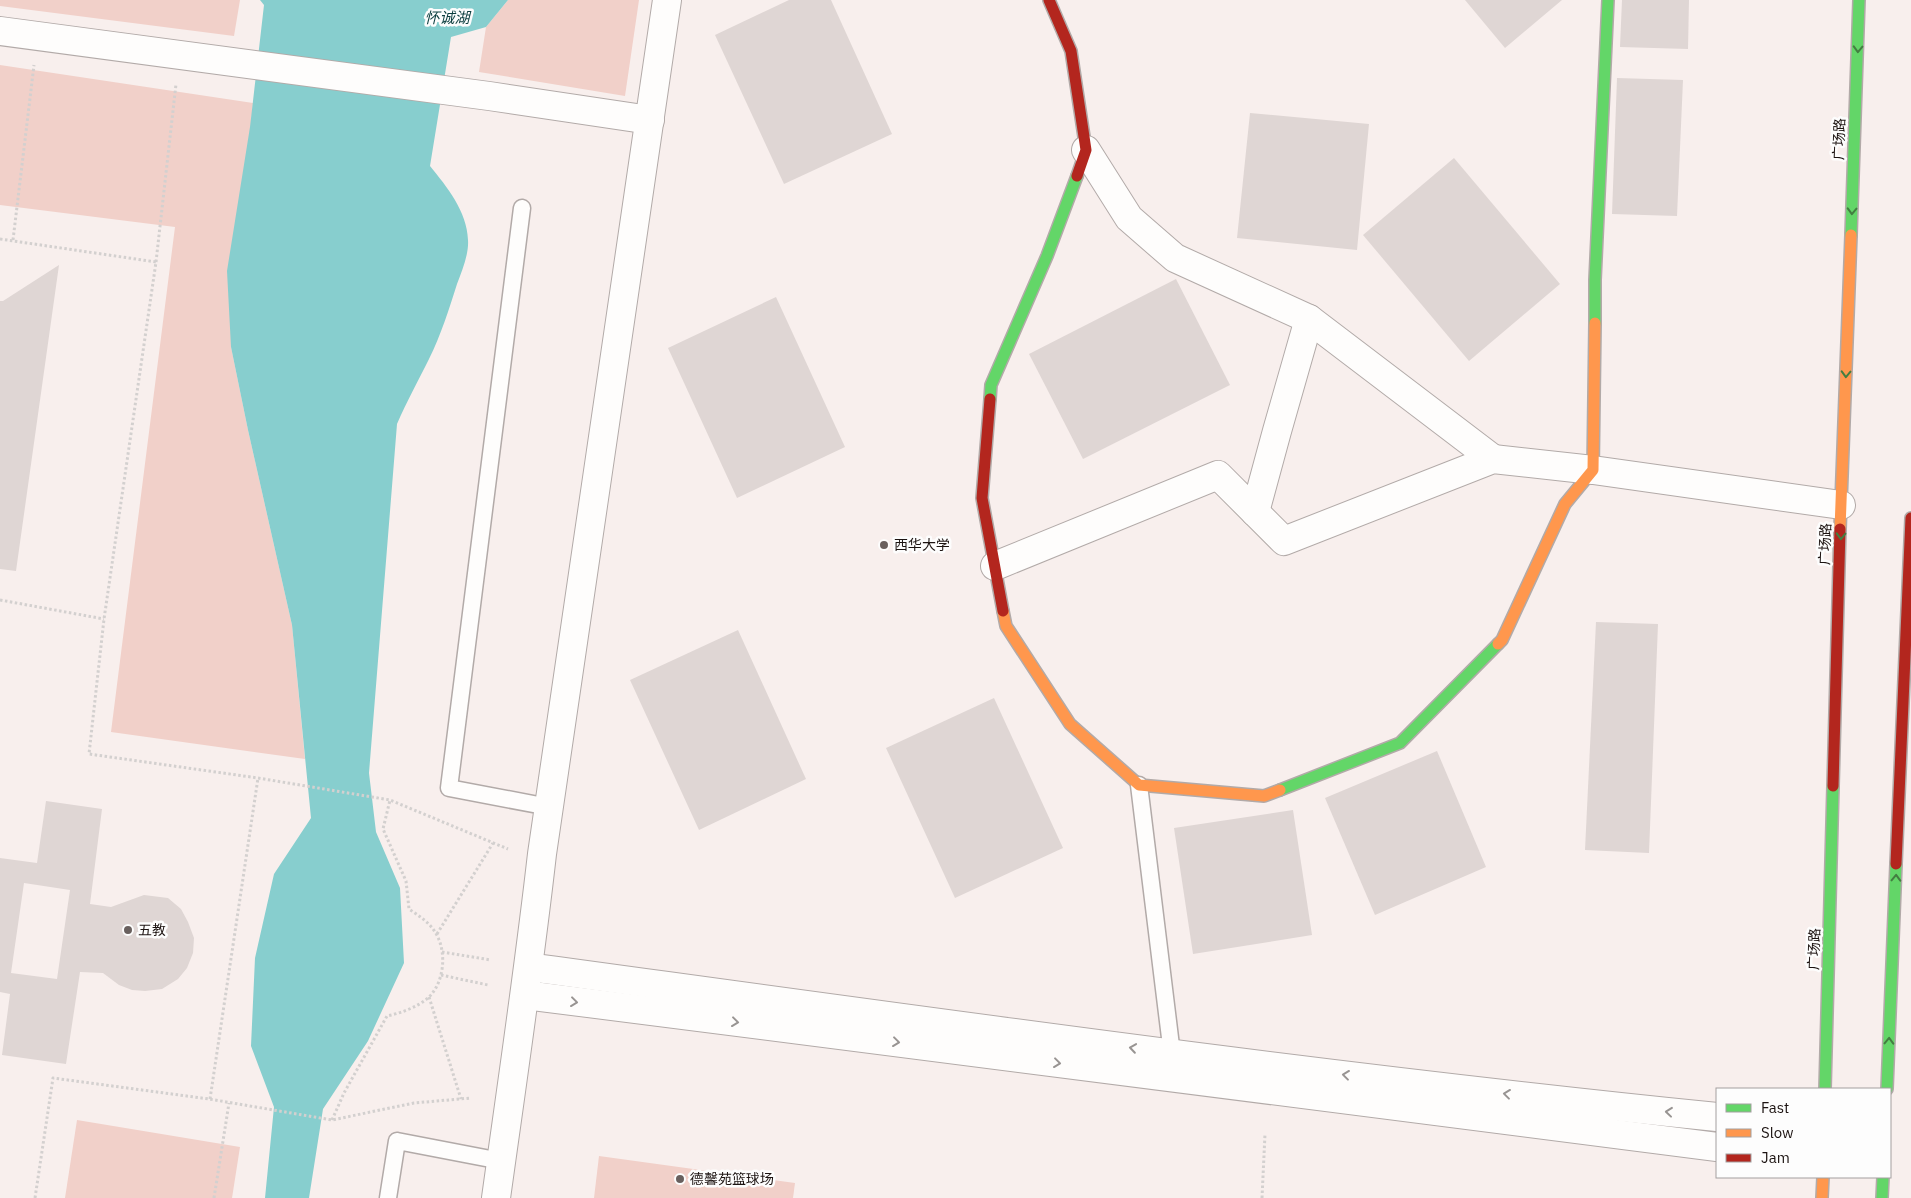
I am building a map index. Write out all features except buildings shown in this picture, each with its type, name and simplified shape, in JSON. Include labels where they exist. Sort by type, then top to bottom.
[{"type":"street","points":[[496,1198],[529,967],[542,854],[667,0]]},
{"type":"street","points":[[1048,0],[1071,51],[1086,150],[1129,218],[1175,258],[1310,319],[1493,459]]},
{"type":"street","points":[[1086,150],[1047,256],[991,385],[982,498],[1006,626],[1070,724],[1139,786],[1264,796],[1400,744],[1502,640],[1565,504],[1592,470],[1595,280],[1608,0]]},
{"type":"street","name":"广场路","points":[[1825,1088],[1841,505],[1860,0]]},
{"type":"street","points":[[0,31],[490,96],[650,120]]},
{"type":"street","points":[[1255,512],[1310,319]]},
{"type":"street","points":[[995,566],[1218,475],[1284,541],[1493,459],[1592,470],[1841,505]]},
{"type":"street","points":[[1887,1088],[1911,518]]},
{"type":"street","points":[[529,967],[1172,1054],[1606,1106],[1716,1117]]},
{"type":"street","points":[[525,996],[1716,1147]]},
{"type":"street","points":[[1822,1178],[1822,1198]]},
{"type":"street","points":[[1882,1198],[1883,1178]]},
{"type":"lane","points":[[522,208],[449,788],[549,807]]},
{"type":"lane","points":[[1139,786],[1172,1054]]},
{"type":"lane","points":[[388,1198],[397,1141],[501,1161]]},
{"type":"path","points":[[13,240],[34,58]]},
{"type":"path","points":[[177,78],[156,262],[104,620],[89,754],[258,778],[390,800],[508,849]]},
{"type":"path","points":[[0,239],[156,262]]},
{"type":"path","points":[[0,600],[104,620]]},
{"type":"path","points":[[210,1099],[258,778]]},
{"type":"path","points":[[332,1120],[344,1093],[387,1016],[414,1006],[429,996],[443,970],[442,952],[436,934],[421,918],[409,910],[406,881],[383,829],[390,800]]},
{"type":"path","points":[[436,934],[493,843]]},
{"type":"path","points":[[442,952],[491,960]]},
{"type":"path","points":[[441,975],[488,985]]},
{"type":"path","points":[[429,996],[461,1099]]},
{"type":"path","points":[[35,1198],[53,1078],[210,1099],[332,1120],[414,1103],[471,1098]]},
{"type":"path","points":[[214,1198],[229,1103]]},
{"type":"path","points":[[1262,1198],[1266,1134]]},
{"type":"shaded area","points":[[0,0],[240,0],[234,36],[0,6]]},
{"type":"shaded area","points":[[508,0],[639,0],[625,96],[479,72],[486,27]]},
{"type":"shaded area","points":[[0,65],[253,103],[231,347],[292,625],[305,759],[111,732],[175,227],[0,205]]},
{"type":"shaded area","points":[[77,1120],[240,1147],[232,1198],[65,1198]]},
{"type":"shaded area","name":"德馨苑篮球场","points":[[599,1156],[795,1183],[793,1198],[594,1198]]},
{"type":"water","name":"怀诚湖","points":[[260,0],[508,0],[486,27],[451,37],[430,166],[460,209],[467,229],[467,251],[463,268],[437,341],[397,424],[369,773],[376,832],[400,888],[404,963],[368,1041],[323,1109],[309,1198],[265,1198],[274,1107],[251,1046],[255,958],[274,874],[311,818],[292,625],[231,347],[227,271],[250,127],[264,5]]},
{"type":"traffic: fast","points":[[1595,323],[1595,280],[1608,0]]},
{"type":"traffic: fast","points":[[1851,235],[1859,0]]},
{"type":"traffic: fast","points":[[990,399],[991,385],[1047,256],[1077,176]]},
{"type":"traffic: fast","points":[[1280,790],[1400,743],[1498,644]]},
{"type":"traffic: fast","points":[[1825,1088],[1833,786]]},
{"type":"traffic: fast","points":[[1887,1088],[1896,864]]},
{"type":"traffic: fast","points":[[1882,1198],[1883,1178]]},
{"type":"traffic: slow","points":[[1840,529],[1851,235]]},
{"type":"traffic: slow","points":[[1498,644],[1502,640],[1565,504],[1593,470],[1595,323]]},
{"type":"traffic: slow","points":[[1003,611],[1006,626],[1070,724],[1139,785],[1264,796],[1280,790]]},
{"type":"traffic: slow","points":[[1822,1198],[1823,1178]]},
{"type":"traffic: jam","points":[[1049,0],[1071,51],[1086,150],[1077,176]]},
{"type":"traffic: jam","points":[[990,399],[982,498],[1003,611]]},
{"type":"traffic: jam","points":[[1896,864],[1911,518]]},
{"type":"traffic: jam","points":[[1833,786],[1840,529]]},
{"type":"place","name":"西华大学","points":[[884,545]]},
{"type":"place","name":"五教","points":[[128,930]]},
{"type":"place","name":"德馨苑篮球场","points":[[680,1179]]}]
